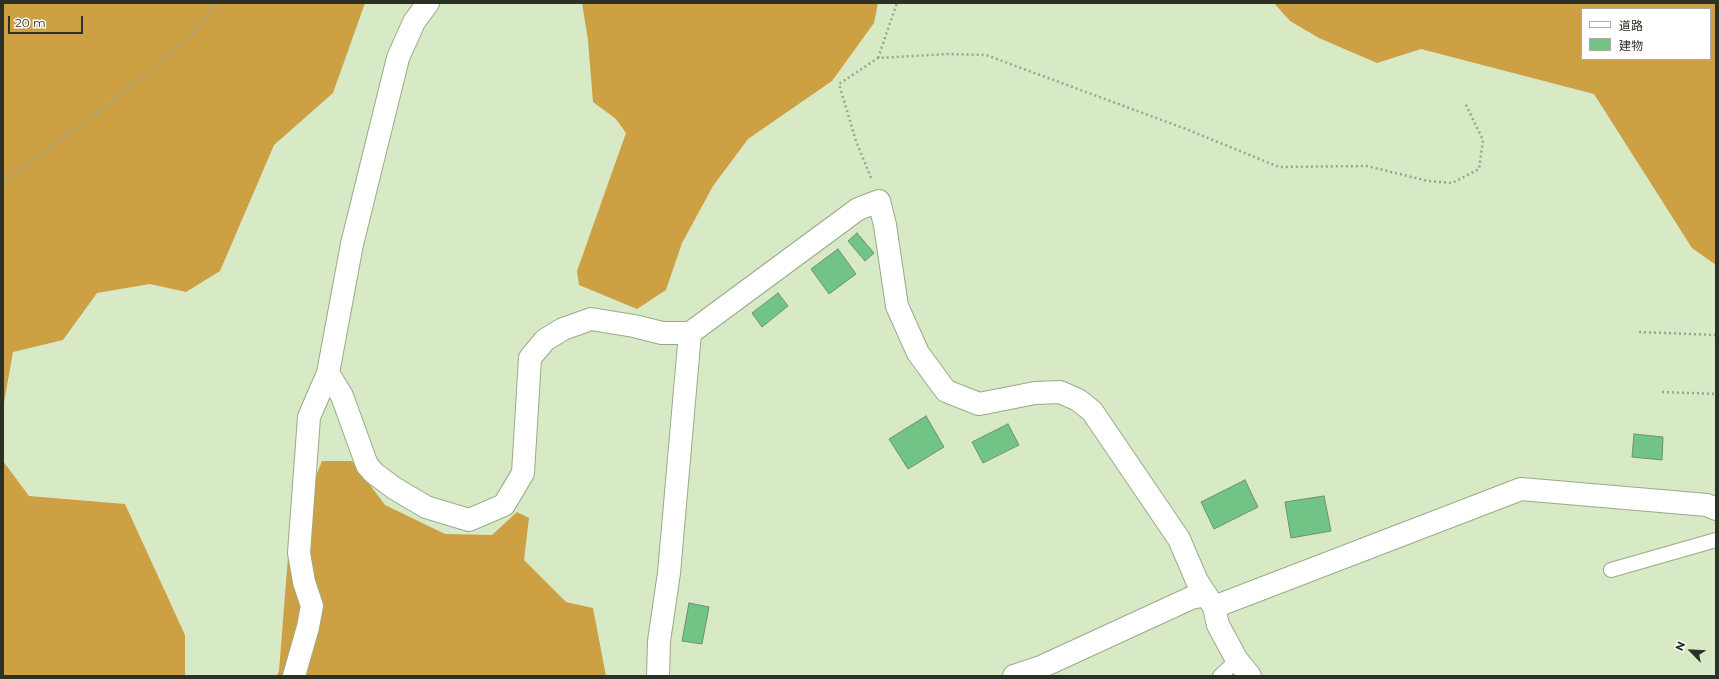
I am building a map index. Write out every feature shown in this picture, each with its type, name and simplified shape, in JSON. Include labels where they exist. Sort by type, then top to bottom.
[{"type":"street","points":[[294,676],[308,627],[312,606],[304,582],[299,553],[309,416],[328,372],[352,244],[398,58],[414,22],[428,3]]},
{"type":"street","points":[[328,372],[342,396],[367,465],[374,473],[394,488],[426,507],[469,520],[504,505],[524,472],[530,358],[546,340],[563,329],[590,319],[634,326],[662,333],[690,333],[858,209],[879,201],[885,225],[897,306],[918,353],[946,390],[979,404],[1035,393],[1060,392],[1078,400],[1092,411],[1179,539],[1197,581],[1209,601],[1218,625],[1243,668]]},
{"type":"street","points":[[658,676],[659,641],[669,573],[690,333]]},
{"type":"street","points":[[1014,676],[1041,667],[1191,598],[1209,601],[1521,490],[1708,505],[1716,509]]},
{"type":"lane","points":[[1611,570],[1716,540]]},
{"type":"lane","points":[[1220,676],[1243,668]]},
{"type":"path","points":[[3,181],[100,111],[174,51],[199,28],[213,3]]},
{"type":"path","points":[[878,58],[897,3]]},
{"type":"path","points":[[879,201],[856,141],[839,84],[878,58],[948,54],[986,55],[1186,129],[1279,167],[1367,166],[1434,181],[1452,183],[1479,169],[1483,140],[1465,103]]},
{"type":"path","points":[[1639,332],[1716,335]]},
{"type":"path","points":[[1662,392],[1716,394]]},
{"type":"shaded area","points":[[3,3],[365,3],[333,93],[274,145],[220,271],[186,292],[150,284],[97,293],[63,340],[13,352],[3,408]]},
{"type":"shaded area","points":[[582,3],[878,3],[874,23],[832,81],[748,139],[713,186],[682,243],[666,290],[637,309],[579,285],[577,271],[626,133],[616,119],[593,102],[588,40]]},
{"type":"shaded area","points":[[1274,3],[1716,3],[1716,265],[1692,248],[1594,94],[1421,49],[1377,63],[1319,38],[1290,21]]},
{"type":"shaded area","points":[[3,461],[29,496],[125,504],[185,635],[185,676],[3,676]]},
{"type":"shaded area","points":[[322,461],[352,461],[385,505],[445,534],[492,535],[517,512],[529,518],[524,560],[566,602],[593,608],[606,676],[277,676],[279,671],[289,544]]},
{"type":"building","points":[[857,233],[874,253],[865,261],[848,241]]},
{"type":"building","points":[[838,249],[856,274],[829,294],[811,269]]},
{"type":"building","points":[[778,293],[788,306],[762,327],[752,313]]},
{"type":"building","points":[[926,416],[944,447],[908,469],[889,439]]},
{"type":"building","points":[[1008,424],[1019,445],[983,463],[972,442]]},
{"type":"building","points":[[1634,434],[1663,437],[1662,460],[1632,457]]},
{"type":"building","points":[[1245,480],[1258,507],[1214,529],[1201,502]]},
{"type":"building","points":[[1324,496],[1331,531],[1291,538],[1285,502]]},
{"type":"building","points":[[689,603],[709,607],[702,644],[682,641]]}]
